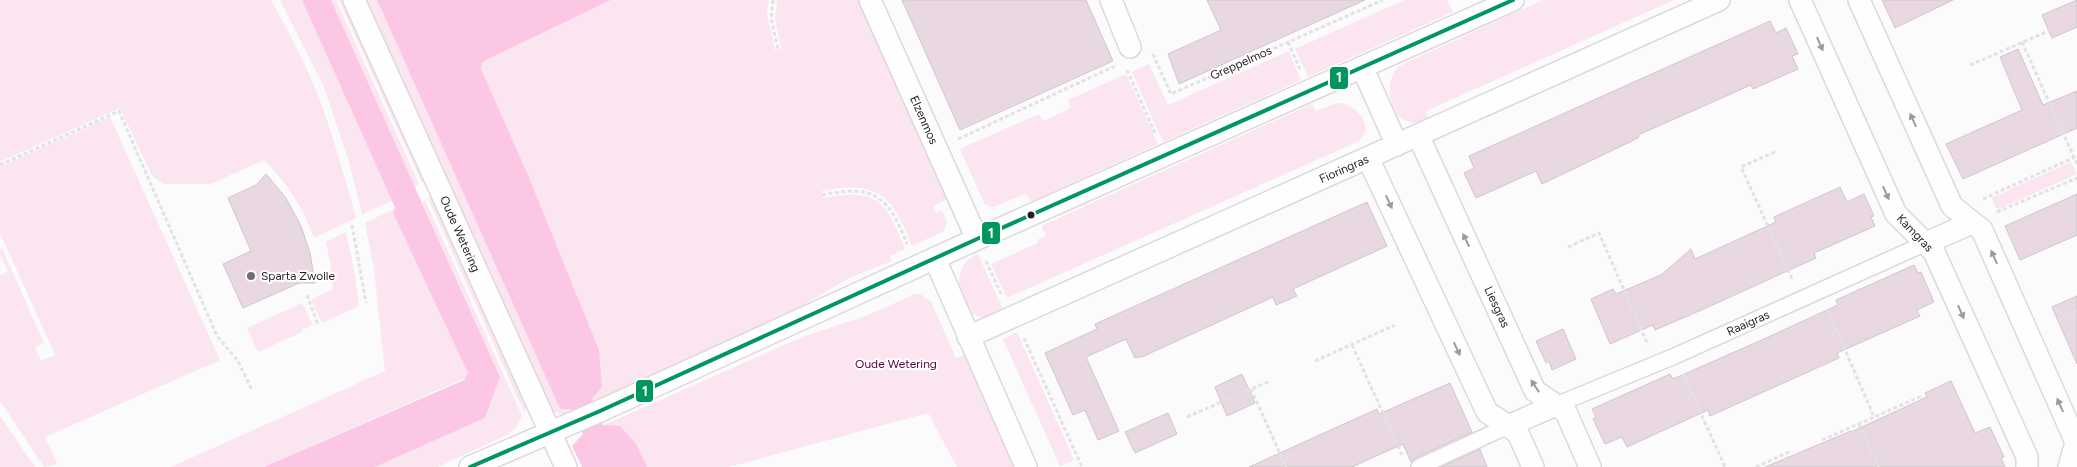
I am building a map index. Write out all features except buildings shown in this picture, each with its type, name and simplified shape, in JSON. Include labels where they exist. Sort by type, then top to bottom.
[{"type":"street","name":"Oude Wetering","points":[[354,0],[566,467]]},
{"type":"street","name":"Elzenmos","points":[[870,0],[978,239]]},
{"type":"street","points":[[1111,0],[1141,49]]},
{"type":"street","points":[[470,467],[600,411],[978,239],[1512,0]]},
{"type":"street","name":"Fioringras","points":[[968,337],[1719,0]]},
{"type":"street","name":"Kamgras","points":[[1800,0],[1896,214],[1934,252],[2027,457],[2027,467]]},
{"type":"street","points":[[1859,0],[1952,206],[1982,230],[2076,442],[2069,467]]},
{"type":"street","points":[[1362,67],[1398,145]]},
{"type":"street","name":"Liesgras","points":[[1418,135],[1535,391],[1566,412],[1590,467]]},
{"type":"street","points":[[1368,158],[1487,412],[1518,433],[1533,467]]},
{"type":"street","name":"Raaigras","points":[[1418,467],[1556,405],[1657,364],[1926,243],[1964,217]]},
{"type":"street","points":[[926,264],[968,337],[1026,467]]},
{"type":"path","points":[[773,0],[771,18],[778,50]]},
{"type":"path","name":"Greppelmos","points":[[1141,49],[1171,94],[1383,0]]},
{"type":"path","points":[[1970,65],[2052,30]]},
{"type":"path","points":[[2022,42],[2077,164]]},
{"type":"path","points":[[937,148],[1124,62],[1165,155]]},
{"type":"path","points":[[0,165],[119,111],[217,336],[238,361],[252,390]]},
{"type":"path","points":[[1775,152],[1741,167],[1802,299]]},
{"type":"path","points":[[1964,217],[2075,156]]},
{"type":"path","points":[[1964,217],[2077,178]]},
{"type":"path","points":[[822,195],[855,190],[865,192],[882,200],[895,214],[926,264]]},
{"type":"path","points":[[352,225],[366,303]]},
{"type":"path","points":[[1568,247],[1599,233],[1657,364]]},
{"type":"path","points":[[978,239],[1007,308],[1015,316],[1082,467]]},
{"type":"path","points":[[1820,291],[1874,417]]},
{"type":"path","points":[[307,295],[318,325]]},
{"type":"path","points":[[2059,320],[2077,311]]},
{"type":"path","points":[[1315,361],[1395,325]]},
{"type":"path","points":[[1352,345],[1404,458]]},
{"type":"path","points":[[1675,356],[1725,467]]},
{"type":"path","points":[[1187,417],[1270,380]]},
{"type":"path","points":[[1251,389],[1286,467]]},
{"type":"path","points":[[1822,440],[1922,396]]},
{"type":"path","points":[[1859,424],[1879,467]]},
{"type":"path","points":[[1756,467],[1789,452]]},
{"type":"green space","points":[[0,0],[271,0],[295,44],[316,90],[333,137],[356,218],[314,238],[294,196],[264,160],[211,184],[164,184],[152,176],[120,108],[0,162]]},
{"type":"green space","points":[[280,0],[302,0],[392,201],[362,214],[349,162],[324,87]]},
{"type":"green space","points":[[331,0],[336,0],[419,184],[414,186]]},
{"type":"green space","points":[[339,0],[344,0],[425,182],[422,183]]},
{"type":"green space","points":[[366,0],[377,0],[560,409],[571,408],[573,412],[561,414],[550,410]]},
{"type":"green space","points":[[611,0],[769,0],[767,14],[775,50],[781,49],[775,19],[777,0],[858,0],[947,199],[933,206],[936,213],[942,210],[947,221],[944,231],[912,246],[897,214],[890,203],[881,195],[870,190],[857,188],[822,191],[823,198],[856,195],[868,197],[878,202],[892,219],[905,249],[890,256],[892,261],[849,278],[783,317],[593,402],[481,69],[482,63],[488,59]]},
{"type":"green space","points":[[1404,0],[1447,0],[1453,12],[1308,77],[1295,49]]},
{"type":"green space","points":[[1543,0],[1674,0],[1426,111],[1428,119],[1416,123],[1407,121],[1399,116],[1393,107],[1390,97],[1390,86],[1393,75],[1399,66]]},
{"type":"green space","points":[[1289,51],[1301,80],[1163,142],[1132,72],[1149,64],[1168,105]]},
{"type":"green space","points":[[1126,74],[1158,144],[1031,202],[1026,193],[994,207],[985,205],[960,149],[1039,114],[1043,121],[1071,108],[1068,100]]},
{"type":"green space","points":[[1336,103],[1350,106],[1361,116],[1366,129],[1359,141],[1007,298],[991,264],[1038,243],[1037,240],[1046,236],[1041,226],[1312,104],[1316,111]]},
{"type":"green space","points":[[110,117],[220,360],[45,437],[57,464],[44,467],[0,401],[0,273],[1,275],[8,271],[0,254],[0,249],[2,248],[44,343],[35,347],[41,361],[55,355],[0,233],[0,167]]},
{"type":"green space","points":[[2071,162],[2077,174],[1999,209],[1996,208],[1993,197]]},
{"type":"green space","points":[[432,197],[526,407],[524,412],[428,198]]},
{"type":"green space","points":[[425,200],[522,416],[515,429],[507,435],[438,467],[375,467],[485,418],[500,377],[422,202]]},
{"type":"green space","points":[[395,208],[393,213],[468,372],[467,377],[264,467],[171,467],[385,371],[374,269],[365,223]]},
{"type":"green space","points":[[346,232],[359,306],[322,323],[311,300],[333,289],[326,242]]},
{"type":"green space","points":[[978,254],[1003,309],[987,317],[973,314],[966,307],[959,288],[962,268],[969,259]]},
{"type":"green space","name":"Oude Wetering","points":[[915,294],[920,294],[931,302],[956,358],[964,355],[1014,467],[957,467],[928,413],[729,467],[647,467],[636,444],[604,425],[802,337],[866,316]]},
{"type":"green space","points":[[302,303],[314,327],[312,325],[302,330],[302,332],[258,352],[247,328]]},
{"type":"green space","points":[[1017,332],[1074,460],[1060,466],[1003,339]]},
{"type":"green space","points":[[0,416],[35,467],[0,467]]},
{"type":"shaded area","points":[[302,0],[331,0],[500,377],[485,418],[375,467],[264,467],[464,380],[468,373],[393,213],[395,208]]},
{"type":"shaded area","points":[[377,0],[611,0],[488,59],[482,63],[481,69],[527,173],[599,350],[602,387],[592,399],[603,425],[620,426],[636,444],[647,467],[582,467],[572,446],[583,434],[571,409],[560,409]]},
{"type":"transit line","name":"1","points":[[470,467],[600,411],[977,239],[1513,0]]},
{"type":"place","name":"Sparta Zwolle","points":[[251,276]]}]
